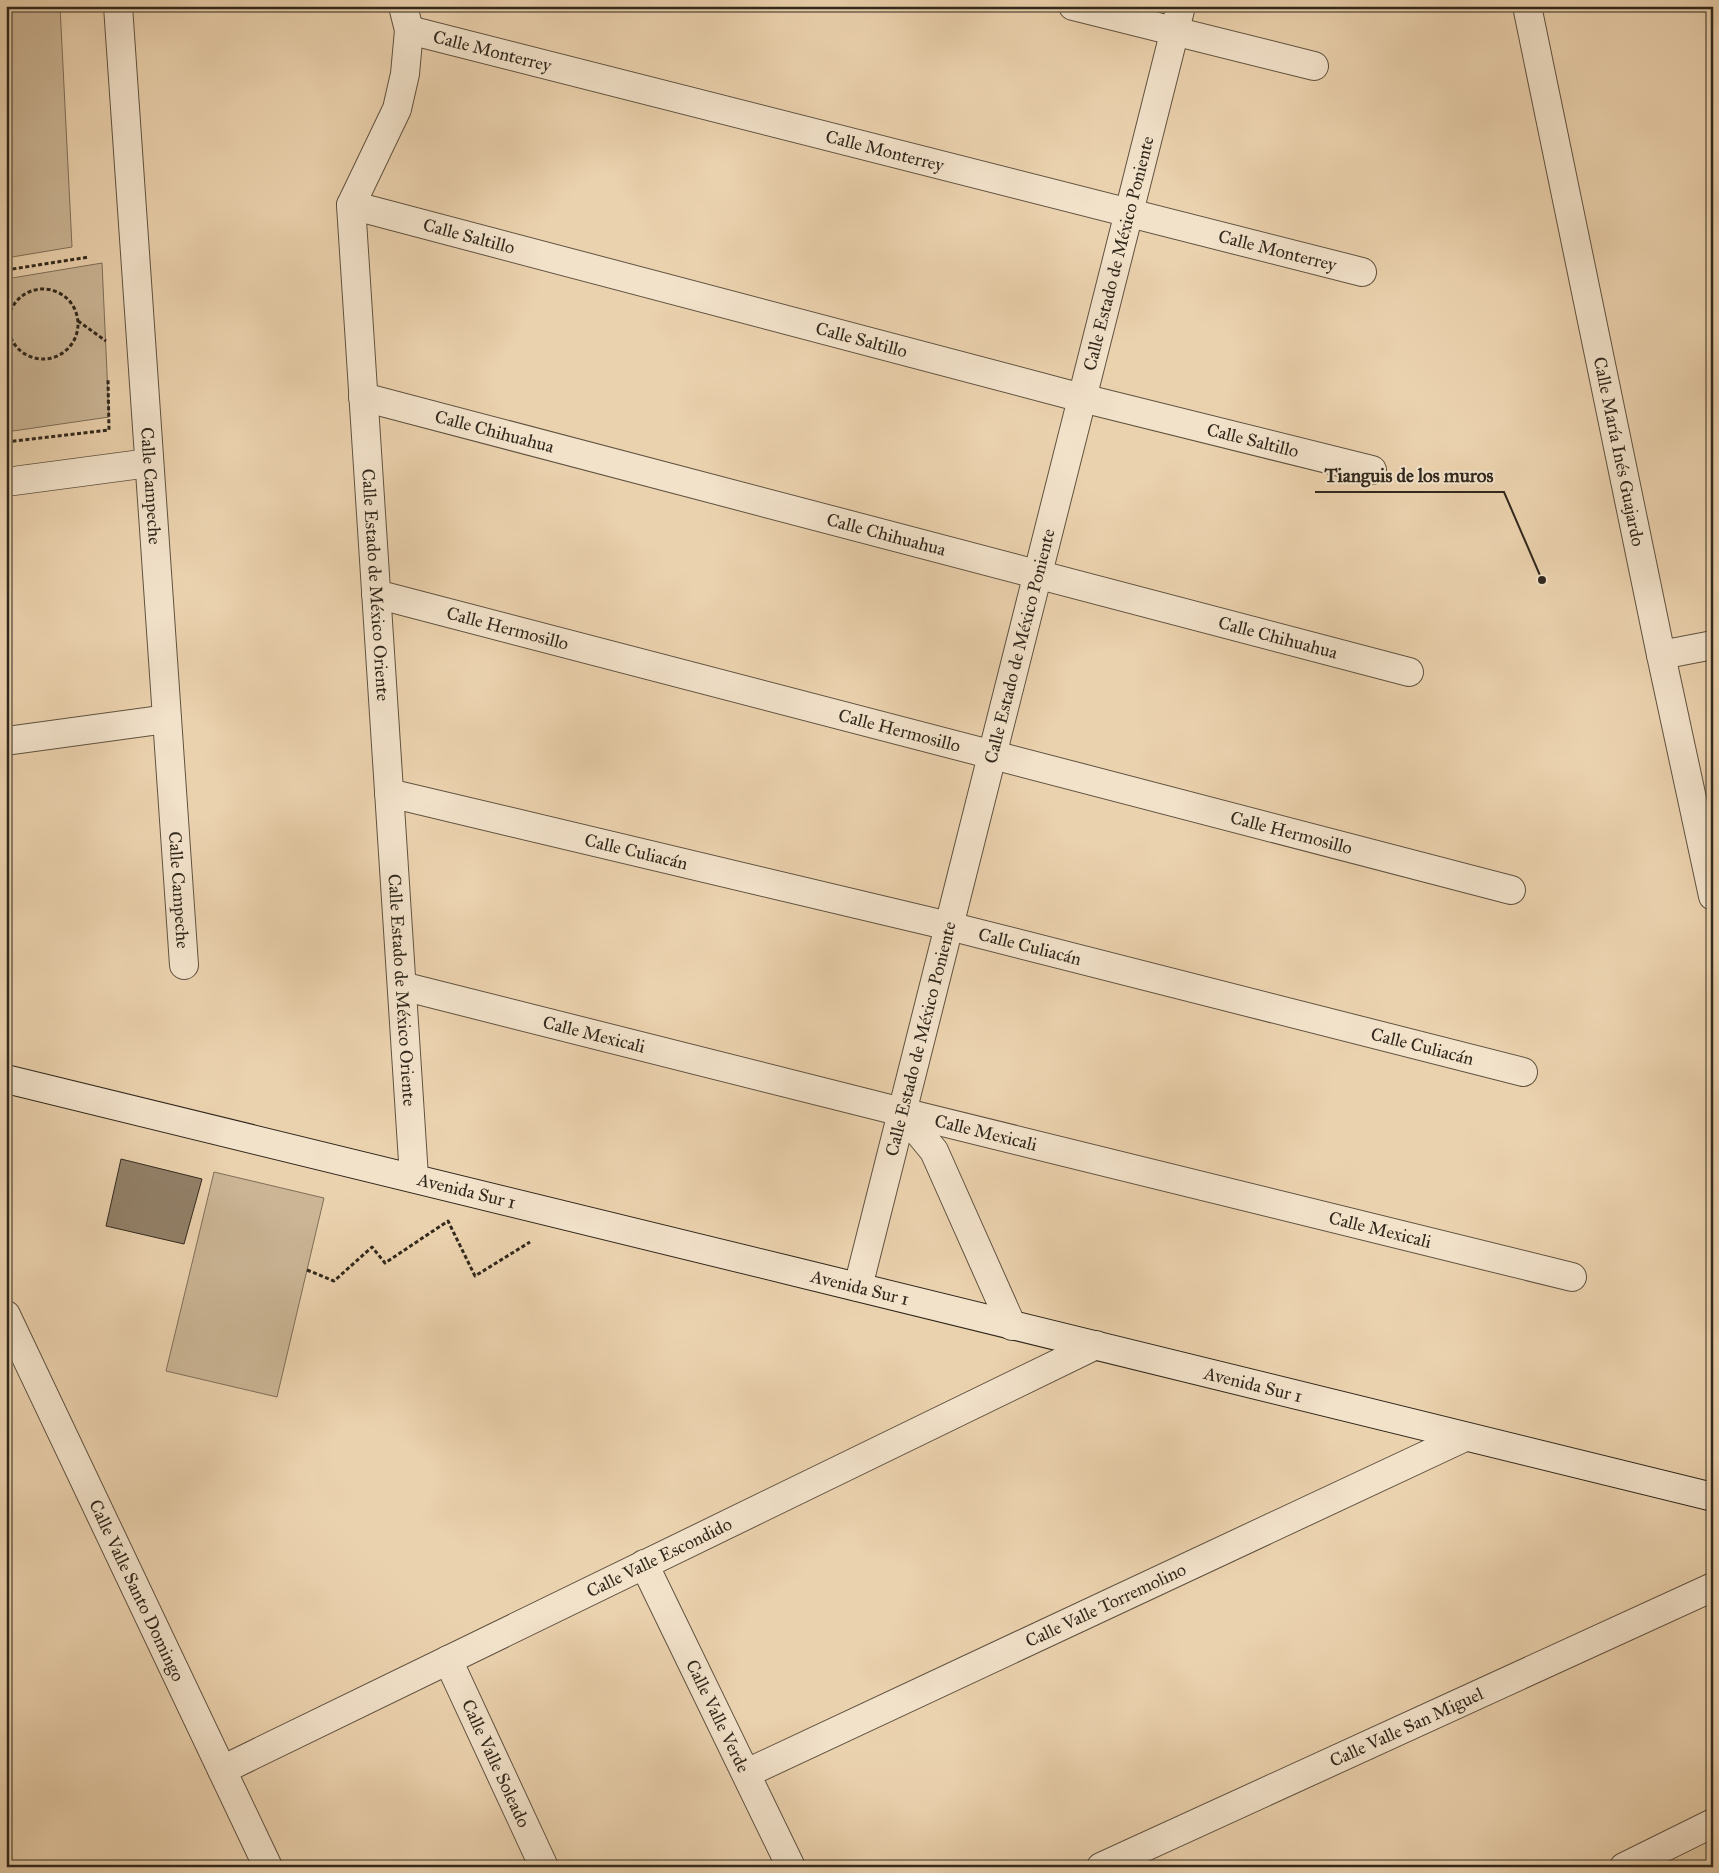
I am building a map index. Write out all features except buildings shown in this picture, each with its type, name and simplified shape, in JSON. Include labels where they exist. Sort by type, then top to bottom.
[{"type":"street","name":"Calle Campeche","points":[[118,6],[184,966]]},
{"type":"street","points":[[1073,6],[1178,19],[1314,66]]},
{"type":"street","name":"Calle María Inés Guajardo","points":[[1528,6],[1661,655],[1713,896]]},
{"type":"street","name":"Calle Estado de México Oriente","points":[[406,18],[405,74],[397,109],[351,205],[414,1177]]},
{"type":"street","name":"Calle Monterrey","points":[[406,18],[1129,213],[1362,272]]},
{"type":"street","name":"Calle Estado de México Poniente","points":[[858,1287],[1178,19]]},
{"type":"street","name":"Calle Saltillo","points":[[351,205],[1082,398],[1372,470]]},
{"type":"street","name":"Calle Chihuahua","points":[[364,396],[1409,672]]},
{"type":"street","points":[[6,482],[150,463]]},
{"type":"street","name":"Calle Hermosillo","points":[[376,594],[1511,890]]},
{"type":"street","points":[[1661,655],[1713,645]]},
{"type":"street","points":[[6,742],[167,719]]},
{"type":"street","name":"Calle Culiacán","points":[[389,792],[949,926],[1523,1072]]},
{"type":"street","name":"Calle Mexicali","points":[[402,986],[902,1112],[1572,1277]]},
{"type":"street","name":"Avenida Sur 1","points":[[6,1079],[414,1177],[1012,1326],[1713,1497]]},
{"type":"street","points":[[902,1112],[934,1151],[1012,1326]]},
{"type":"street","name":"Calle Valle Santo Domingo","points":[[6,1315],[268,1867]]},
{"type":"street","name":"Calle Valle Escondido","points":[[222,1770],[1096,1345]]},
{"type":"street","name":"Calle Valle Torremolino","points":[[747,1773],[1465,1437]]},
{"type":"street","name":"Calle Valle Verde","points":[[644,1564],[791,1867]]},
{"type":"street","name":"Calle Valle San Miguel","points":[[1101,1867],[1713,1587]]},
{"type":"street","name":"Calle Valle Soleado","points":[[448,1660],[544,1867]]},
{"type":"street","points":[[1624,1867],[1713,1823]]},
{"type":"path","points":[[6,270],[90,257]]},
{"type":"path","points":[[46,288],[58,292],[68,299],[75,309],[78,321],[77,332],[73,342],[61,353],[46,359],[34,358],[24,354],[15,346],[7,326],[9,314],[14,303],[23,294],[34,289],[46,288]]},
{"type":"path","points":[[78,321],[106,341],[106,350]]},
{"type":"path","points":[[6,442],[109,430],[108,379]]},
{"type":"path","points":[[307,1270],[334,1281],[372,1246],[385,1263],[448,1221],[475,1276],[533,1240]]},
{"type":"shaded area","points":[[6,6],[60,6],[72,247],[6,258]]},
{"type":"shaded area","points":[[102,263],[109,417],[6,432],[6,279]]},
{"type":"shaded area","points":[[214,1172],[324,1198],[277,1397],[166,1371]]},
{"type":"place","name":"Tianguis de los muros","points":[[1542,580]]}]
